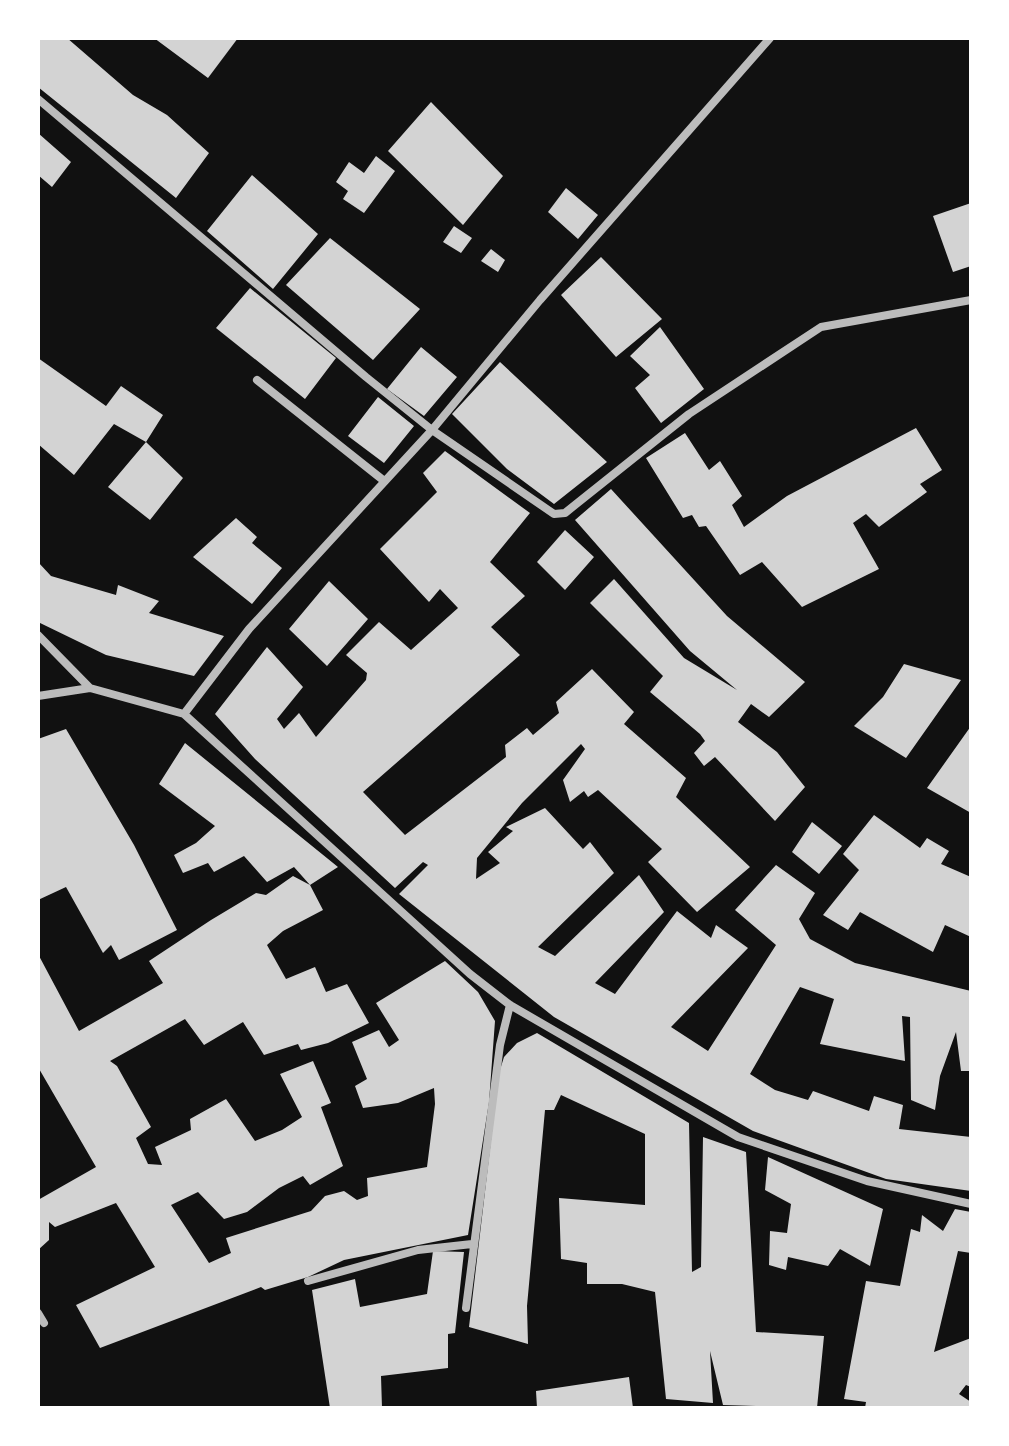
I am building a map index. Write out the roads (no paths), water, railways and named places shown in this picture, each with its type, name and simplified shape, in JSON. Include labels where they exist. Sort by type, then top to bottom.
[{"type":"street","points":[[184,714],[249,629],[432,430],[540,300],[770,38]]},
{"type":"street","points":[[38,99],[432,430],[544,510],[565,513],[689,414],[821,327],[971,300]]},
{"type":"street","points":[[257,380],[383,480]]},
{"type":"street","points":[[38,635],[90,688]]},
{"type":"street","points":[[38,696],[90,688],[184,714],[470,974],[510,1005],[738,1137],[867,1181],[971,1204]]},
{"type":"street","points":[[466,1308],[500,1045],[510,1005]]},
{"type":"street","points":[[308,1281],[418,1250],[472,1244]]},
{"type":"street","points":[[38,1313],[44,1323]]}]
